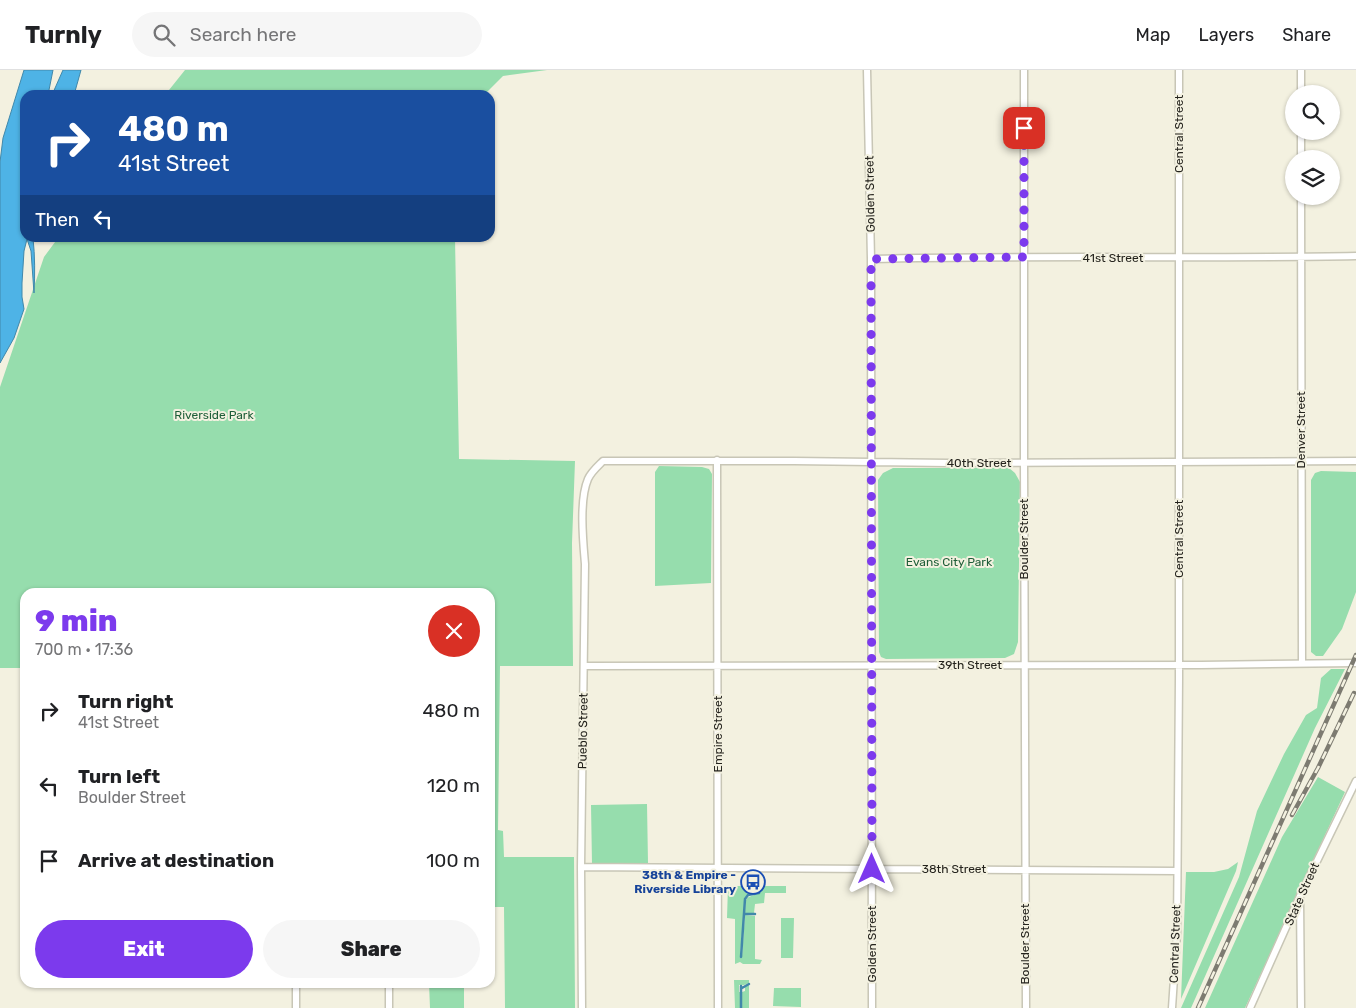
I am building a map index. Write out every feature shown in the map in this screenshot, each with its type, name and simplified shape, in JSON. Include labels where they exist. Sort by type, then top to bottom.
[{"type":"street","name":"Golden Street","points":[[867,70],[871,259],[872,1008]]},
{"type":"street","name":"Boulder Street","points":[[1024,70],[1026,1008]]},
{"type":"street","name":"Central Street","points":[[1172,1008],[1177,933],[1179,70]]},
{"type":"street","points":[[1301,70],[1301,85]]},
{"type":"street","name":"Denver Street","points":[[1301,205],[1302,663]]},
{"type":"street","name":"41st Street","points":[[871,259],[1356,256]]},
{"type":"street","name":"40th Street","points":[[603,460],[1024,463],[1356,461]]},
{"type":"street","name":"Pueblo Street","points":[[582,1008],[580,867],[585,564],[582,520],[588,477],[603,460]]},
{"type":"street","name":"Empire Street","points":[[717,460],[718,1008]]},
{"type":"street","name":"39th Street","points":[[584,666],[718,667],[1356,663]]},
{"type":"street","name":"State Street","points":[[1250,1008],[1300,896],[1356,781]]},
{"type":"street","name":"38th Street","points":[[580,867],[1177,871]]},
{"type":"street","points":[[1300,896],[1301,1008]]},
{"type":"street","points":[[296,988],[296,1008]]},
{"type":"street","points":[[389,988],[389,1008]]},
{"type":"green space","points":[[185,70],[547,70],[503,76],[489,90],[169,90]]},
{"type":"green space","name":"Riverside Park","points":[[55,242],[455,242],[459,459],[575,461],[572,543],[573,666],[500,666],[498,830],[503,831],[504,857],[574,857],[575,1008],[505,1008],[504,907],[495,907],[495,588],[20,588],[20,668],[0,668],[0,387],[44,257]]},
{"type":"green space","points":[[659,466],[702,467],[709,469],[712,474],[711,583],[655,586],[655,472]]},
{"type":"green space","name":"Evans City Park","points":[[893,468],[1009,468],[1015,473],[1020,482],[1018,642],[1014,654],[1005,658],[886,659],[881,657],[879,652],[878,480],[883,473]]},
{"type":"green space","points":[[1321,471],[1356,472],[1356,592],[1342,629],[1323,656],[1316,656],[1311,652],[1311,480],[1315,473]]},
{"type":"green space","points":[[1331,669],[1345,669],[1315,728],[1191,1008],[1181,1008],[1239,877],[1257,811],[1284,754],[1306,715],[1317,708],[1321,678]]},
{"type":"green space","points":[[1318,777],[1345,792],[1245,1008],[1205,1008],[1282,837]]},
{"type":"green space","points":[[647,804],[648,863],[592,864],[591,805]]},
{"type":"green space","points":[[1238,862],[1236,871],[1181,999],[1186,872],[1214,872],[1228,869]]},
{"type":"green space","points":[[728,886],[786,886],[786,893],[765,893],[764,903],[755,904],[754,913],[745,913],[746,900],[760,893],[751,894],[747,896],[745,900],[740,956],[741,958],[745,915],[755,916],[755,959],[762,960],[760,964],[743,964],[740,962],[735,964],[735,919],[727,918]]},
{"type":"green space","points":[[781,918],[794,918],[793,958],[781,958]]},
{"type":"green space","points":[[734,980],[749,980],[749,983],[739,985],[739,992],[741,992],[740,1008],[735,1008]]},
{"type":"green space","points":[[749,985],[749,1008],[742,1008],[742,992]]},
{"type":"green space","points":[[429,988],[464,988],[464,1008],[430,1008]]},
{"type":"green space","points":[[774,988],[801,988],[801,1007],[773,1006]]},
{"type":"water","points":[[24,70],[53,70],[49,90],[20,90],[20,242],[26,242],[22,283],[24,309],[14,338],[0,363],[0,162],[3,138]]},
{"type":"water","points":[[63,70],[81,70],[75,90],[54,90]]},
{"type":"water","points":[[28,242],[33,242],[34,293],[31,251]]},
{"type":"waterway","points":[[741,957],[745,899],[748,895],[759,893]]},
{"type":"waterway","points":[[745,914],[755,914]]},
{"type":"waterway","points":[[742,988],[749,984]]},
{"type":"waterway","points":[[741,986],[741,1008]]},
{"type":"railway","points":[[1198,1008],[1356,655]]},
{"type":"railway","points":[[1292,815],[1318,768],[1354,693]]},
{"type":"place","name":"38th & Empire - Riverside Library","points":[[753,882]]},
{"type":"route","points":[[872,869],[871,259],[1024,257],[1024,128]]}]
